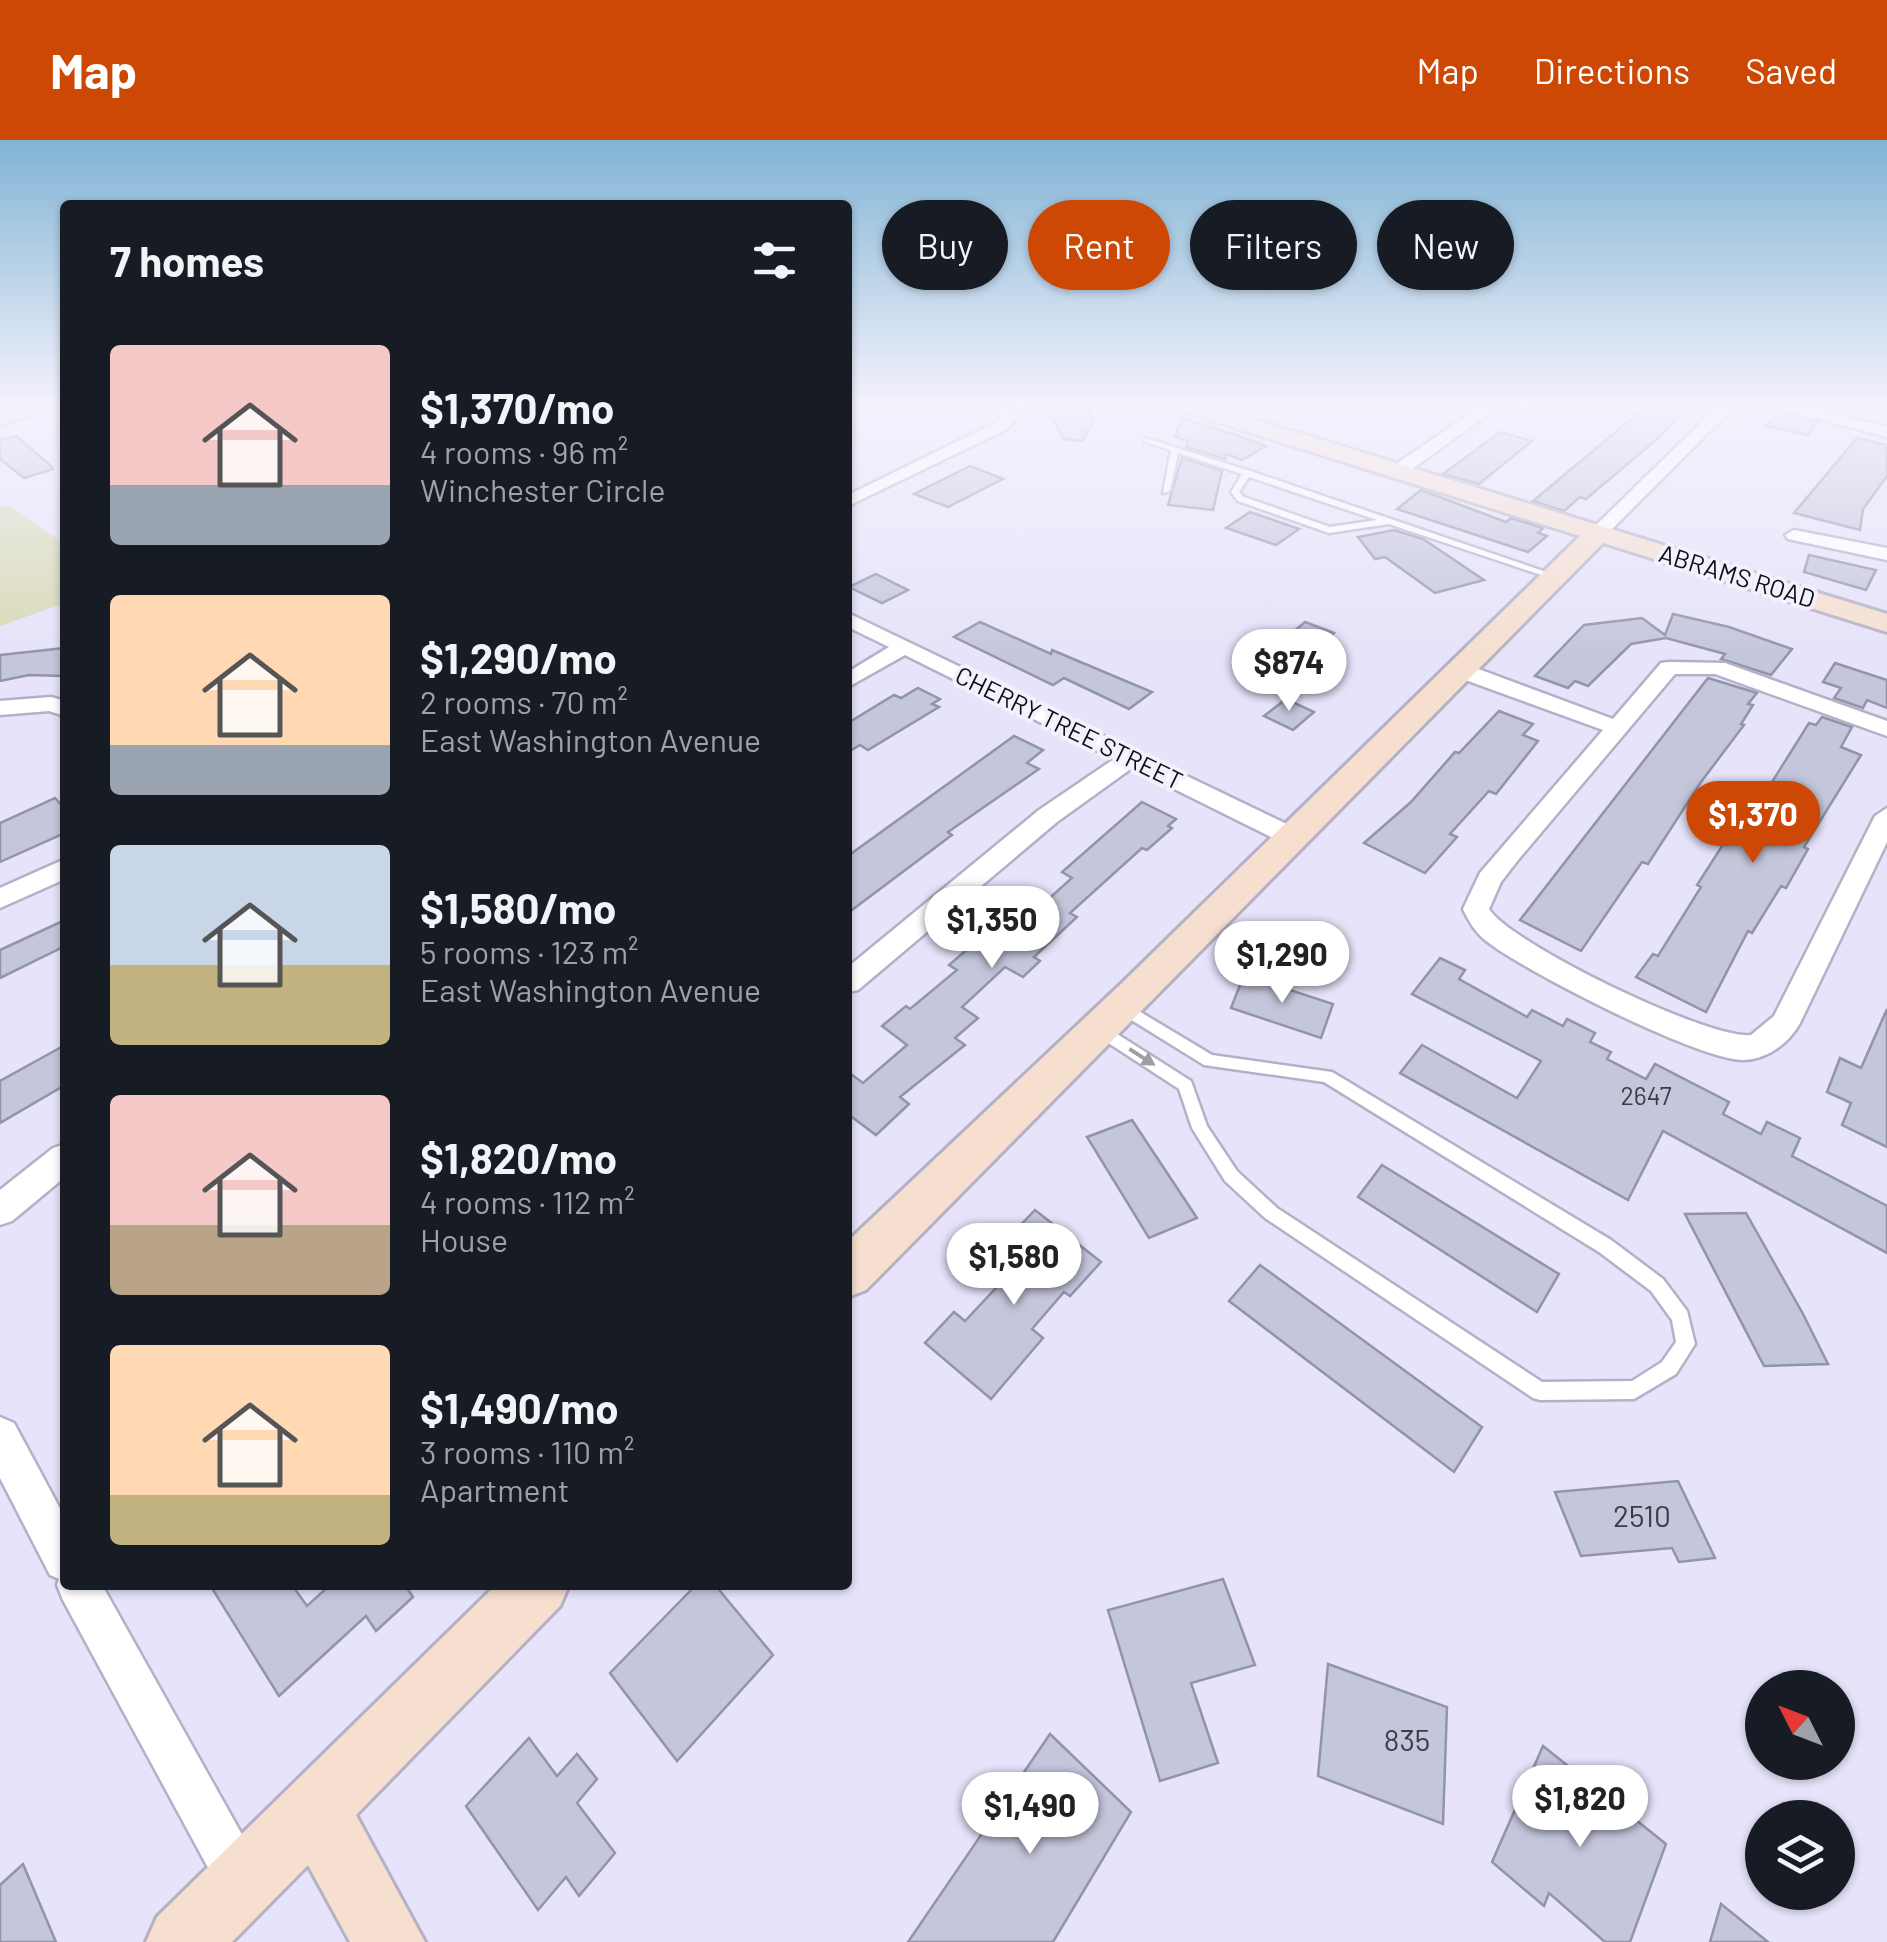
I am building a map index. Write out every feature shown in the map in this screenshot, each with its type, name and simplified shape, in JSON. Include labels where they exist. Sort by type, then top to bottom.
[{"type":"street","name":"ABRAMS ROAD","points":[[1459,489],[1887,623]]},
{"type":"street","points":[[852,1270],[1643,489]]},
{"type":"street","points":[[1794,535],[1887,554]]},
{"type":"street","name":"CHERRY TREE STREET","points":[[852,622],[1290,836]]},
{"type":"street","points":[[852,679],[904,647]]},
{"type":"street","points":[[1887,729],[1717,668],[1681,666],[1662,672],[1499,866],[1476,909],[1483,922],[1516,947],[1712,1042],[1753,1047],[1770,1040],[1785,1023],[1887,816]]},
{"type":"street","points":[[1457,669],[1615,728]]},
{"type":"street","points":[[0,708],[51,704],[60,707]]},
{"type":"street","points":[[852,979],[1048,816],[1130,758]]},
{"type":"street","points":[[0,899],[60,870]]},
{"type":"street","points":[[0,1210],[60,1162]]},
{"type":"street","points":[[0,1437],[60,1551]]},
{"type":"street","points":[[81,1590],[242,1882]]},
{"type":"street","points":[[182,1942],[533,1590]]},
{"type":"street","points":[[315,1810],[389,1942]]},
{"type":"lane","points":[[1237,489],[1241,499],[1329,530],[1390,521]]},
{"type":"lane","points":[[1294,489],[1553,576]]},
{"type":"lane","points":[[1110,1018],[1209,1061],[1327,1076],[1631,1265],[1657,1285],[1681,1318],[1686,1344],[1669,1368],[1634,1390],[1540,1391],[1271,1213],[1230,1176],[1200,1128],[1186,1085],[1110,1018]]},
{"type":"lane","points":[[1186,1085],[1209,1061]]},
{"type":"green space","points":[[7,505],[60,541],[60,605],[0,626],[0,507]]},
{"type":"building","points":[[924,489],[983,489],[948,507],[914,494]]},
{"type":"building","points":[[1173,489],[1218,489],[1213,510],[1168,505]]},
{"type":"building","points":[[1547,489],[1598,489],[1586,499],[1580,497],[1564,511],[1533,501]]},
{"type":"building","points":[[1814,489],[1877,489],[1863,509],[1860,530],[1794,513]]},
{"type":"building","points":[[1421,490],[1506,522],[1511,518],[1543,528],[1538,533],[1547,536],[1528,552],[1397,509]]},
{"type":"building","points":[[1250,512],[1299,529],[1276,545],[1226,528]]},
{"type":"building","points":[[1394,530],[1423,539],[1484,580],[1435,593],[1385,557],[1375,559],[1358,537]]},
{"type":"building","points":[[1809,555],[1876,570],[1866,590],[1804,572]]},
{"type":"building","points":[[876,574],[908,590],[882,603],[852,586]]},
{"type":"building","points":[[1673,614],[1729,627],[1792,649],[1771,675],[1721,659],[1725,654],[1666,638],[1631,644],[1588,686],[1575,681],[1568,688],[1535,676],[1584,625],[1642,618],[1665,635]]},
{"type":"building","points":[[980,622],[1152,692],[1129,709],[1064,678],[1053,685],[954,637]]},
{"type":"building","points":[[1305,622],[1334,633],[1314,650],[1285,639]]},
{"type":"building","points":[[60,649],[60,676],[29,675],[0,681],[0,655]]},
{"type":"building","points":[[1835,663],[1887,680],[1887,708],[1867,700],[1863,708],[1834,698],[1841,688],[1823,682]]},
{"type":"building","points":[[1708,678],[1757,693],[1748,704],[1753,705],[1741,724],[1744,725],[1648,864],[1642,862],[1581,951],[1520,920]]},
{"type":"building","points":[[918,688],[940,699],[932,704],[939,707],[868,750],[860,745],[852,750],[852,721],[894,695],[901,698]]},
{"type":"building","points":[[1286,699],[1314,712],[1293,730],[1264,716]]},
{"type":"building","points":[[1499,711],[1533,724],[1523,735],[1538,741],[1496,794],[1489,791],[1450,834],[1457,837],[1425,873],[1364,843],[1411,802],[1455,752],[1459,753]]},
{"type":"building","points":[[1822,717],[1852,727],[1841,747],[1861,755],[1804,847],[1808,849],[1786,888],[1781,886],[1752,933],[1748,931],[1706,1012],[1636,977],[1653,954],[1658,956],[1701,887],[1697,885],[1760,787],[1767,790],[1809,723],[1816,725]]},
{"type":"building","points":[[1014,736],[1043,750],[1027,763],[1039,769],[948,832],[952,835],[852,910],[852,853]]},
{"type":"building","points":[[55,798],[60,804],[60,835],[0,862],[0,823]]},
{"type":"building","points":[[1142,802],[1176,819],[1168,826],[1172,828],[1147,850],[1142,848],[1070,913],[1077,917],[1034,957],[1040,961],[1023,977],[1005,967],[962,1007],[978,1018],[955,1038],[965,1045],[900,1097],[909,1104],[876,1135],[852,1117],[852,1075],[863,1083],[907,1045],[882,1026],[906,1006],[910,1009],[957,970],[949,965],[1020,904],[1034,912],[1072,878],[1062,872]]},
{"type":"building","points":[[60,922],[60,948],[0,978],[0,950]]},
{"type":"building","points":[[1440,958],[1465,970],[1459,979],[1527,1017],[1532,1010],[1563,1026],[1567,1019],[1595,1033],[1590,1042],[1611,1052],[1607,1059],[1646,1079],[1655,1064],[1729,1102],[1723,1114],[1761,1134],[1767,1122],[1800,1138],[1792,1156],[1887,1206],[1887,1253],[1663,1131],[1628,1200],[1400,1073],[1422,1045],[1517,1098],[1541,1061],[1412,994]]},
{"type":"building","points":[[1244,975],[1333,1004],[1321,1038],[1231,1008]]},
{"type":"building","points":[[1887,1009],[1887,1147],[1842,1125],[1851,1103],[1827,1092],[1840,1058],[1861,1068]]},
{"type":"building","points":[[60,1048],[60,1088],[0,1123],[0,1081]]},
{"type":"building","points":[[1132,1120],[1197,1218],[1149,1238],[1087,1137]]},
{"type":"building","points":[[1382,1165],[1559,1274],[1537,1312],[1358,1197]]},
{"type":"building","points":[[1035,1210],[1101,1262],[1070,1296],[1064,1292],[1032,1329],[1043,1338],[991,1399],[925,1343],[954,1312],[965,1321],[1023,1259],[1017,1254],[1030,1241],[1016,1230]]},
{"type":"building","points":[[1746,1213],[1828,1364],[1764,1366],[1685,1214]]},
{"type":"building","points":[[1260,1265],[1482,1427],[1454,1472],[1229,1301]]},
{"type":"building","points":[[1678,1481],[1715,1558],[1679,1562],[1672,1548],[1581,1556],[1555,1492]]},
{"type":"building","points":[[1223,1579],[1255,1665],[1191,1683],[1218,1763],[1160,1781],[1108,1610]]},
{"type":"building","points":[[213,1590],[296,1590],[307,1606],[325,1590],[408,1590],[413,1597],[376,1631],[366,1616],[279,1696]]},
{"type":"building","points":[[691,1590],[719,1590],[773,1655],[677,1761],[610,1673]]},
{"type":"building","points":[[1328,1664],[1447,1707],[1443,1824],[1318,1776]]},
{"type":"building","points":[[1050,1734],[1131,1812],[1053,1942],[908,1942]]},
{"type":"building","points":[[529,1738],[557,1776],[577,1754],[597,1779],[577,1803],[615,1853],[579,1896],[566,1877],[538,1910],[466,1806]]},
{"type":"building","points":[[1543,1746],[1666,1844],[1630,1942],[1605,1942],[1549,1893],[1544,1906],[1492,1862]]},
{"type":"building","points":[[23,1864],[56,1942],[0,1942],[0,1885]]},
{"type":"building","points":[[1721,1904],[1768,1942],[1710,1942]]}]
